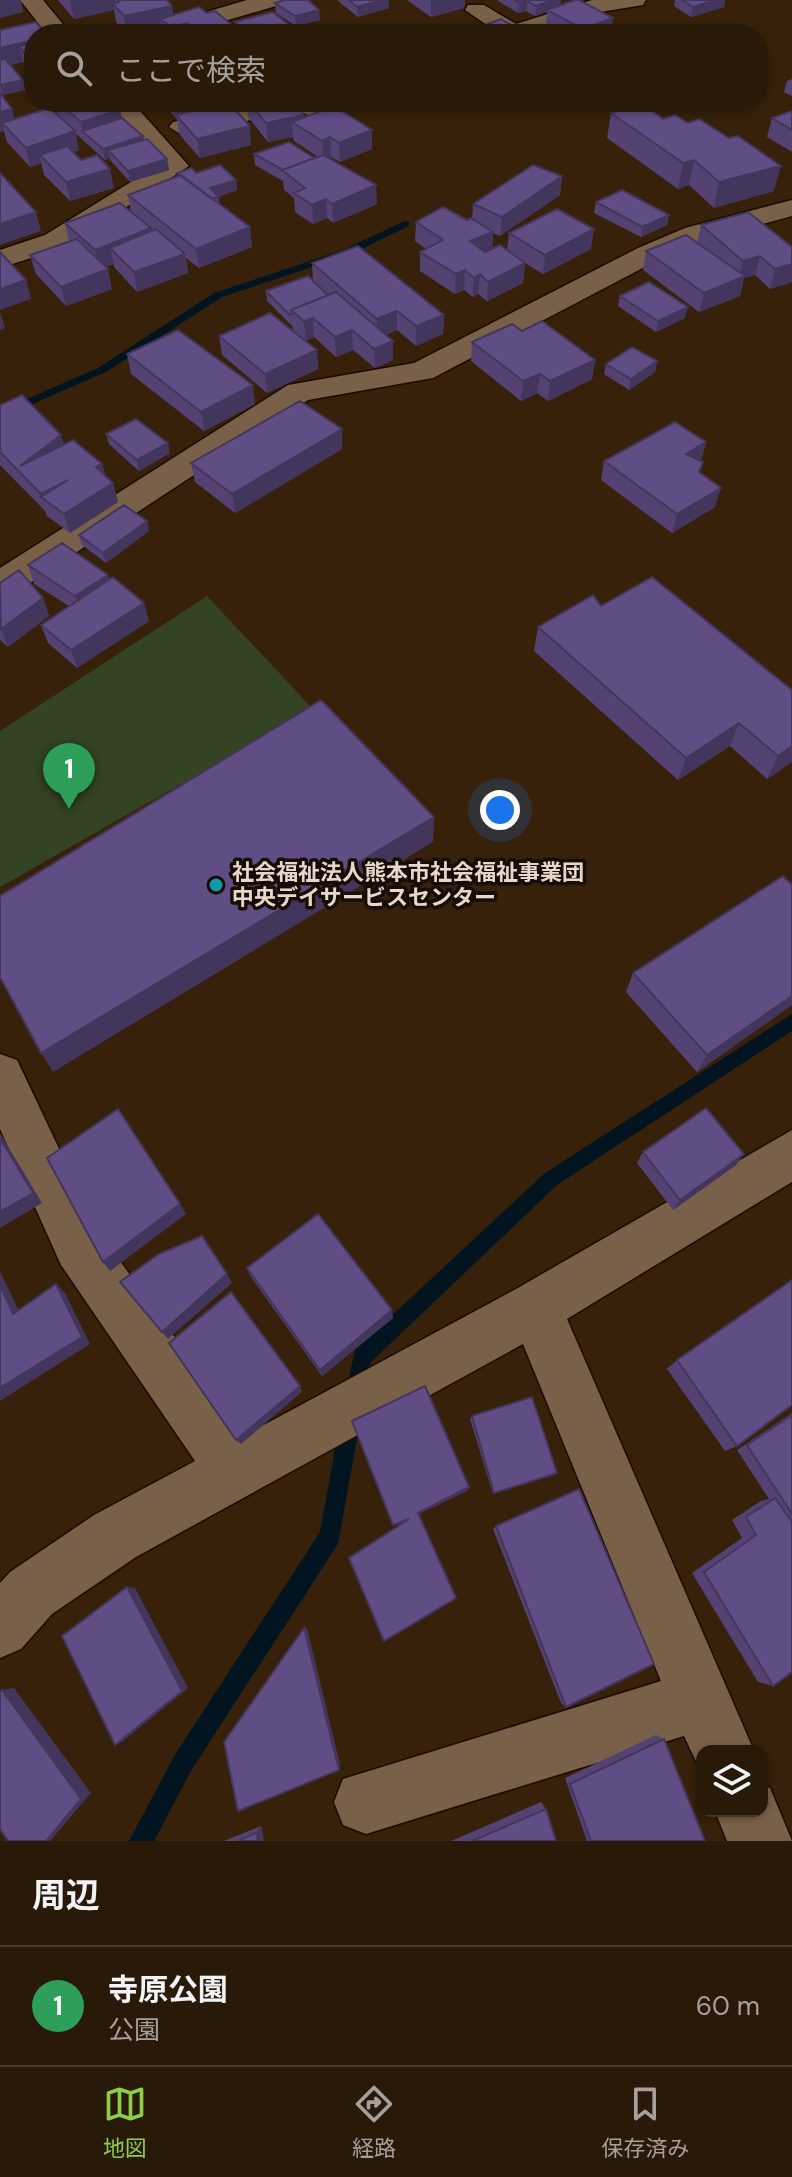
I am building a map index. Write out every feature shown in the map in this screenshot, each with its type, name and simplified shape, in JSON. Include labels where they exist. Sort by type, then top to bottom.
[{"type":"street","points":[[31,0],[51,24]]},
{"type":"street","points":[[190,24],[271,0]]},
{"type":"street","points":[[531,24],[568,4],[635,0]]},
{"type":"street","points":[[476,10],[500,24]]},
{"type":"street","points":[[0,259],[55,241],[176,166],[127,112]]},
{"type":"street","points":[[148,135],[254,112]]},
{"type":"street","points":[[321,112],[337,120]]},
{"type":"street","points":[[0,585],[299,392],[422,371],[648,254],[695,234],[792,208]]},
{"type":"street","points":[[0,1076],[79,1247],[236,1471]]},
{"type":"street","points":[[0,1628],[31,1593],[115,1536],[535,1308],[792,1154]]},
{"type":"street","points":[[366,1802],[711,1725],[535,1308]]},
{"type":"street","points":[[750,1817],[760,1841]]},
{"type":"green space","points":[[207,596],[313,709],[0,887],[0,731]]},
{"type":"building","points":[[118,0],[167,0],[172,6],[124,16],[113,4]]},
{"type":"building","points":[[308,0],[319,10],[295,16],[275,3]]},
{"type":"building","points":[[349,0],[382,0],[357,7]]},
{"type":"building","points":[[514,0],[554,0],[536,6],[527,1],[519,3]]},
{"type":"building","points":[[579,0],[613,18],[597,24],[574,24],[547,10]]},
{"type":"building","points":[[682,0],[715,0],[693,7]]},
{"type":"building","points":[[199,7],[207,13],[215,11],[231,24],[167,24],[160,19]]},
{"type":"building","points":[[273,12],[288,24],[238,24],[235,22]]},
{"type":"building","points":[[501,19],[509,24],[487,24]]},
{"type":"building","points":[[24,25],[24,42],[0,48],[0,30]]},
{"type":"building","points":[[5,59],[23,80],[0,85],[0,60]]},
{"type":"building","points":[[0,93],[12,109],[0,112]]},
{"type":"building","points":[[792,111],[792,130],[772,118]]},
{"type":"building","points":[[37,112],[54,112],[75,131],[26,148],[2,123]]},
{"type":"building","points":[[70,112],[114,112],[81,122]]},
{"type":"building","points":[[188,112],[237,112],[250,126],[197,139],[176,115]]},
{"type":"building","points":[[257,112],[302,112],[304,115],[266,123]]},
{"type":"building","points":[[318,112],[344,112],[372,130],[339,143],[330,137],[322,141],[292,122]]},
{"type":"building","points":[[654,112],[663,119],[675,115],[688,123],[699,119],[729,138],[738,136],[781,166],[719,182],[694,160],[683,163],[611,113]]},
{"type":"building","points":[[122,118],[143,136],[103,149],[82,131]]},
{"type":"building","points":[[147,139],[167,159],[128,171],[108,150]]},
{"type":"building","points":[[289,142],[314,158],[283,170],[254,154]]},
{"type":"building","points":[[67,146],[81,160],[97,155],[110,169],[66,182],[40,155]]},
{"type":"building","points":[[323,155],[376,185],[332,204],[326,199],[312,205],[294,193],[305,188],[282,170]]},
{"type":"building","points":[[220,165],[236,180],[210,188],[219,197],[212,199],[177,173],[192,168],[196,173]]},
{"type":"building","points":[[533,165],[562,176],[502,217],[473,204]]},
{"type":"building","points":[[0,173],[36,212],[0,224]]},
{"type":"building","points":[[181,175],[250,227],[196,249],[128,195]]},
{"type":"building","points":[[622,190],[669,215],[642,227],[596,202]]},
{"type":"building","points":[[120,203],[151,228],[95,250],[65,223]]},
{"type":"building","points":[[443,207],[467,220],[471,218],[493,232],[470,241],[485,252],[500,245],[525,263],[488,282],[480,274],[474,278],[465,270],[456,274],[420,252],[443,240],[416,222]]},
{"type":"building","points":[[557,209],[594,229],[545,255],[509,233]]},
{"type":"building","points":[[748,212],[792,247],[792,264],[775,269],[760,256],[743,261],[701,225]]},
{"type":"building","points":[[156,229],[185,254],[134,272],[110,248]]},
{"type":"building","points":[[686,235],[745,276],[704,293],[646,251]]},
{"type":"building","points":[[77,239],[108,269],[61,287],[30,255]]},
{"type":"building","points":[[358,246],[444,315],[416,326],[397,311],[377,319],[312,263]]},
{"type":"building","points":[[0,252],[26,280],[0,289]]},
{"type":"building","points":[[308,276],[328,295],[291,310],[290,315],[266,291]]},
{"type":"building","points":[[649,282],[688,307],[658,321],[620,296]]},
{"type":"building","points":[[336,292],[393,341],[374,349],[352,330],[335,337],[313,318],[304,321],[291,310]]},
{"type":"building","points":[[270,313],[317,350],[265,374],[219,336]]},
{"type":"building","points":[[542,321],[595,360],[550,381],[540,374],[523,381],[472,342],[512,324],[522,331]]},
{"type":"building","points":[[178,330],[253,385],[201,412],[127,354]]},
{"type":"building","points":[[632,347],[657,361],[631,379],[606,364]]},
{"type":"building","points":[[22,395],[61,435],[20,466],[73,440],[102,464],[96,467],[113,483],[64,514],[41,497],[68,480],[41,494],[0,452],[0,405]]},
{"type":"building","points":[[300,401],[342,429],[232,494],[191,463]]},
{"type":"building","points":[[136,419],[168,443],[137,460],[106,434]]},
{"type":"building","points":[[675,422],[706,442],[686,454],[703,462],[699,472],[721,488],[677,514],[604,461]]},
{"type":"building","points":[[124,505],[147,521],[103,553],[79,535]]},
{"type":"building","points":[[62,543],[108,575],[75,596],[28,565]]},
{"type":"building","points":[[19,570],[43,598],[1,629],[0,583]]},
{"type":"building","points":[[113,577],[144,603],[71,650],[41,625]]},
{"type":"building","points":[[652,577],[792,690],[792,746],[778,756],[739,723],[686,758],[538,627],[593,595],[601,606]]},
{"type":"building","name":"社会福祉法人熊本市社会福祉事業団 中央デイサービスセンター","points":[[321,700],[434,817],[41,1053],[0,977],[0,896]]},
{"type":"building","points":[[783,876],[792,885],[792,996],[707,1055],[633,973]]},
{"type":"building","points":[[706,1108],[744,1154],[680,1200],[643,1152]]},
{"type":"building","points":[[118,1109],[180,1204],[103,1262],[47,1158]]},
{"type":"building","points":[[0,1138],[33,1193],[0,1212]]},
{"type":"building","points":[[318,1214],[392,1310],[320,1370],[247,1268]]},
{"type":"building","points":[[202,1236],[227,1274],[162,1332],[120,1282],[159,1254]]},
{"type":"building","points":[[792,1280],[792,1405],[737,1446],[677,1360]]},
{"type":"building","points":[[56,1284],[82,1337],[0,1388],[0,1285],[13,1314]]},
{"type":"building","points":[[231,1292],[300,1386],[236,1440],[169,1343]]},
{"type":"building","points":[[425,1386],[469,1487],[418,1513],[456,1598],[384,1641],[349,1558],[409,1519],[393,1525],[352,1421]]},
{"type":"building","points":[[532,1397],[557,1473],[494,1493],[472,1416]]},
{"type":"building","points":[[792,1415],[792,1514],[747,1445]]},
{"type":"building","points":[[579,1489],[654,1664],[566,1707],[496,1526]]},
{"type":"building","points":[[775,1498],[792,1522],[792,1672],[773,1686],[704,1572],[756,1535],[746,1517]]},
{"type":"building","points":[[127,1587],[182,1691],[115,1745],[62,1636]]},
{"type":"building","points":[[304,1628],[339,1770],[238,1811],[224,1742]]},
{"type":"building","points":[[2,1690],[81,1799],[46,1841],[8,1841],[0,1829]]},
{"type":"building","points":[[664,1739],[705,1841],[591,1841],[570,1784]]},
{"type":"building","points":[[546,1809],[556,1841],[472,1841]]},
{"type":"building","points":[[256,1833],[258,1841],[238,1841]]},
{"type":"waterway","points":[[10,409],[102,370],[218,295],[347,252],[405,224]]},
{"type":"waterway","points":[[355,1396],[362,1357],[551,1179],[792,1022]]},
{"type":"waterway","points":[[141,1841],[184,1761],[330,1536],[350,1422]]},
{"type":"place","name":"寺原公園","points":[[69,809]]},
{"type":"place","name":"社会福祉法人熊本市社会福祉事業団 中央デイサービスセンター","points":[[216,885]]}]
